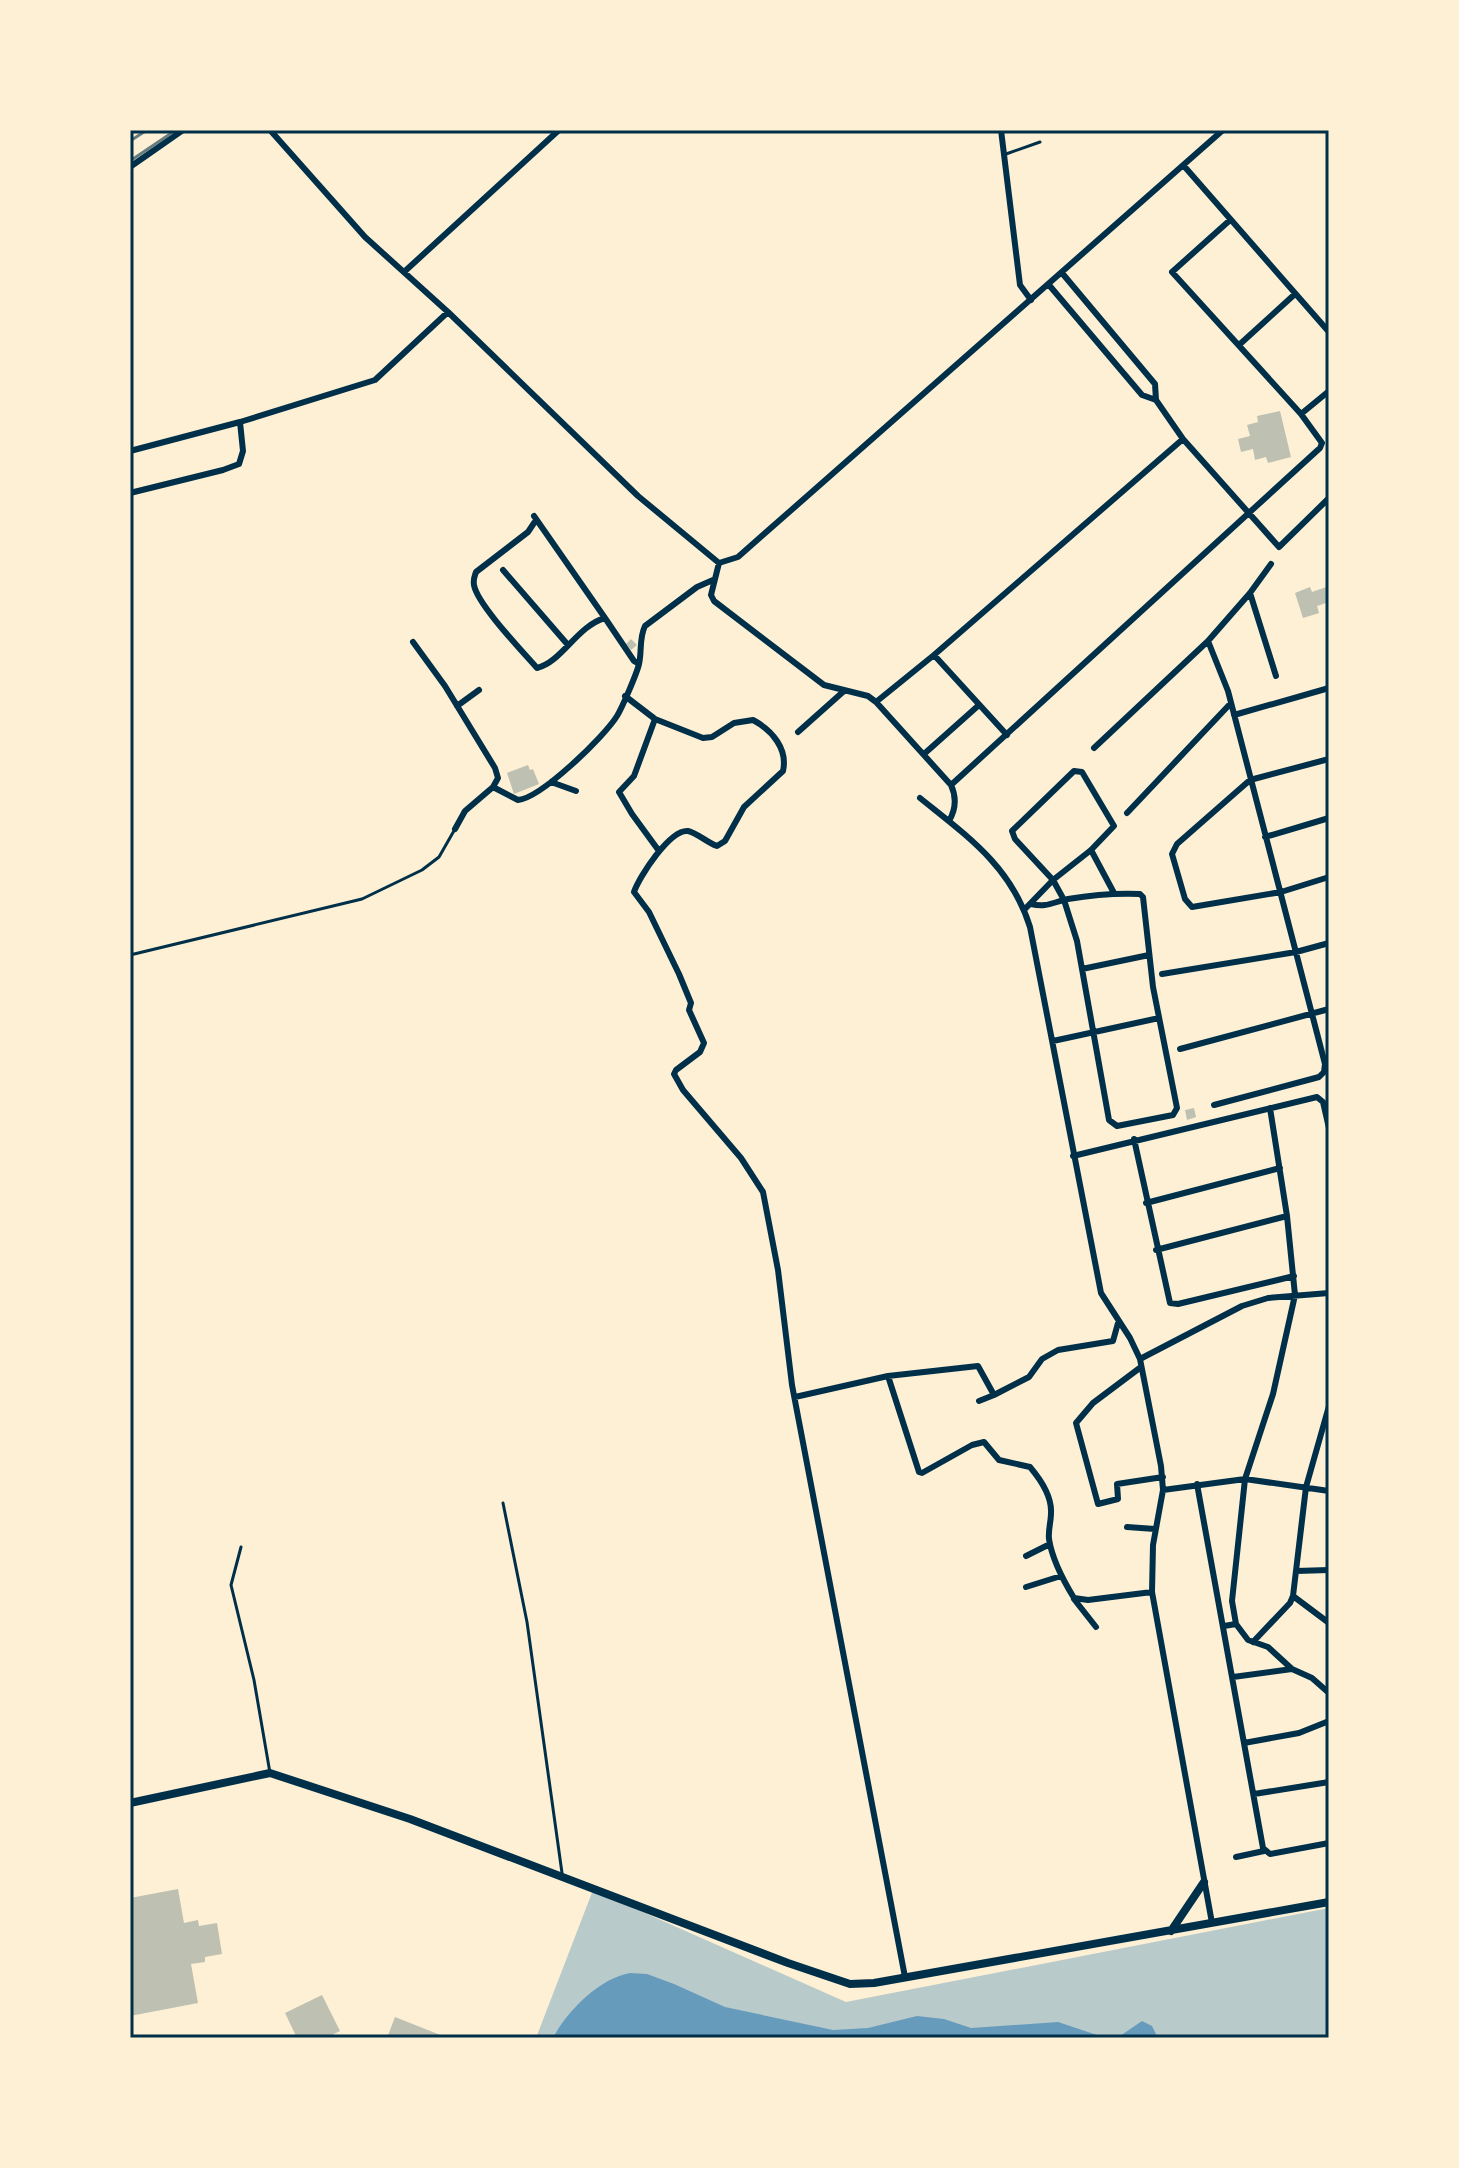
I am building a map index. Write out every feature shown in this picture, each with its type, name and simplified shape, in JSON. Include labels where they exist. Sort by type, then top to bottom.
[{"type":"street","points":[[130,167],[183,130]]},
{"type":"street","points":[[270,130],[333,204],[638,496],[719,563]]},
{"type":"street","points":[[404,272],[559,130]]},
{"type":"street","points":[[1001,130],[1020,285],[1031,300]]},
{"type":"street","points":[[719,563],[738,557],[1223,130]]},
{"type":"street","points":[[1184,166],[1329,332]]},
{"type":"street","points":[[951,785],[1317,452],[1322,443],[1301,414],[1172,272],[1229,221]]},
{"type":"street","points":[[1062,273],[1155,384],[1156,400],[1183,439],[1279,547],[1329,498]]},
{"type":"street","points":[[1049,285],[1142,395],[1156,400]]},
{"type":"street","points":[[1239,345],[1295,294]]},
{"type":"street","points":[[130,451],[240,422],[375,380],[448,312]]},
{"type":"street","points":[[1301,414],[1329,391]]},
{"type":"street","points":[[130,493],[239,464],[243,451],[240,422]]},
{"type":"street","points":[[876,702],[1183,439]]},
{"type":"street","points":[[605,618],[583,630],[544,666],[537,668],[475,589],[476,572],[528,532],[534,519],[639,664]]},
{"type":"street","points":[[719,563],[711,595],[717,604],[824,685],[868,696],[876,702],[951,785],[955,809],[949,821]]},
{"type":"street","points":[[1094,748],[1208,641],[1271,564]]},
{"type":"street","points":[[503,570],[568,645]]},
{"type":"street","points":[[493,787],[521,801],[532,797],[551,782],[619,713],[639,664],[645,626],[697,587],[713,580]]},
{"type":"street","points":[[1250,593],[1276,676]]},
{"type":"street","points":[[1208,641],[1221,669],[1231,703],[1325,1064],[1324,1072],[1319,1077],[1214,1105]]},
{"type":"street","points":[[413,642],[457,706],[498,778],[493,787],[465,811],[455,829]]},
{"type":"street","points":[[934,655],[1007,735]]},
{"type":"street","points":[[1234,715],[1329,688]]},
{"type":"street","points":[[457,706],[479,690]]},
{"type":"street","points":[[798,732],[844,691]]},
{"type":"street","points":[[625,696],[655,719],[708,739],[734,723],[753,720],[781,744],[784,752],[783,771],[744,807],[723,842],[717,846],[689,831],[683,832],[659,851],[634,892],[649,912],[679,974],[704,1046],[674,1071],[676,1078],[741,1158],[763,1192],[778,1270],[795,1397],[905,1977]]},
{"type":"street","points":[[1127,813],[1231,703]]},
{"type":"street","points":[[924,754],[979,705]]},
{"type":"street","points":[[655,719],[634,776],[619,792],[659,851]]},
{"type":"street","points":[[1329,759],[1250,780],[1177,844],[1172,854],[1185,899],[1192,907],[1281,892],[1329,877]]},
{"type":"street","points":[[1024,910],[1053,880],[1113,829],[1114,823],[1082,772],[1074,771],[1012,831],[1015,839],[1053,880],[1064,900],[1082,969],[1112,1125],[1173,1115],[1177,1108],[1159,1018],[1143,897],[1140,894],[1114,893],[1064,900],[1048,907],[1031,904]]},
{"type":"street","points":[[551,782],[576,791]]},
{"type":"street","points":[[920,798],[982,848],[996,864],[1024,910],[1033,939],[1101,1293],[1135,1346],[1163,1477],[1155,1529],[1152,1592],[1212,1923]]},
{"type":"street","points":[[1265,837],[1329,818]]},
{"type":"street","points":[[1091,850],[1114,893]]},
{"type":"street","points":[[1162,974],[1296,952],[1329,943]]},
{"type":"street","points":[[1082,969],[1149,955]]},
{"type":"street","points":[[1180,1049],[1329,1009]]},
{"type":"street","points":[[1053,1041],[1159,1018]]},
{"type":"street","points":[[1073,1156],[1317,1097],[1321,1098],[1329,1128]]},
{"type":"street","points":[[1270,1108],[1287,1216],[1295,1295],[1273,1394],[1245,1479],[1233,1616],[1248,1640],[1268,1647],[1292,1669],[1312,1678],[1329,1693]]},
{"type":"street","points":[[1134,1139],[1156,1250],[1168,1300],[1172,1305],[1294,1276]]},
{"type":"street","points":[[1146,1203],[1280,1168]]},
{"type":"street","points":[[1156,1250],[1287,1216]]},
{"type":"street","points":[[1163,1477],[1117,1484],[1118,1499],[1098,1504],[1076,1423],[1093,1403],[1140,1363],[1242,1306],[1268,1298],[1329,1293]]},
{"type":"street","points":[[979,1401],[1029,1377],[1042,1359],[1058,1350],[1113,1341],[1118,1323]]},
{"type":"street","points":[[795,1397],[888,1376],[978,1366],[994,1395]]},
{"type":"street","points":[[888,1376],[919,1472],[984,1442],[999,1460],[1030,1467],[1045,1488],[1052,1511],[1050,1544],[1061,1576],[1096,1627]]},
{"type":"street","points":[[1253,1642],[1293,1596],[1306,1487],[1329,1406]]},
{"type":"street","points":[[1163,1490],[1245,1479],[1329,1491]]},
{"type":"street","points":[[1197,1484],[1264,1851]]},
{"type":"street","points":[[1127,1527],[1155,1529]]},
{"type":"street","points":[[1026,1556],[1050,1544]]},
{"type":"street","points":[[1296,1571],[1329,1570]]},
{"type":"street","points":[[1026,1587],[1061,1576]]},
{"type":"street","points":[[1217,1589],[1234,1585]]},
{"type":"street","points":[[1074,1598],[1101,1599],[1152,1592]]},
{"type":"street","points":[[1293,1596],[1329,1623]]},
{"type":"street","points":[[1224,1626],[1236,1624]]},
{"type":"street","points":[[1233,1677],[1292,1669]]},
{"type":"street","points":[[1244,1743],[1299,1733],[1329,1721]]},
{"type":"street","points":[[130,1803],[270,1773],[410,1819],[850,1984],[1329,1902]]},
{"type":"street","points":[[1254,1794],[1329,1782]]},
{"type":"street","points":[[1236,1857],[1329,1843]]},
{"type":"street","points":[[1171,1931],[1204,1882]]},
{"type":"lane","points":[[1006,154],[1040,142]]},
{"type":"lane","points":[[130,955],[362,899],[422,870],[439,857],[455,829]]},
{"type":"lane","points":[[503,1503],[527,1622],[563,1877]]},
{"type":"lane","points":[[241,1547],[231,1585],[254,1680],[270,1773]]},
{"type":"shaded area","points":[[593,1890],[846,2002],[1329,1908],[1329,2038],[536,2038]]},
{"type":"water","points":[[630,1973],[647,1974],[725,2007],[833,2030],[868,2028],[917,2016],[944,2019],[971,2028],[1058,2022],[1103,2037],[1120,2036],[1142,2021],[1152,2026],[1158,2038],[553,2038],[586,1997],[607,1981]]},
{"type":"building","points":[[1280,411],[1291,457],[1268,463],[1266,457],[1255,460],[1253,449],[1241,452],[1238,439],[1250,436],[1247,425],[1258,422],[1257,416]]},
{"type":"building","points":[[1329,586],[1329,602],[1317,606],[1319,613],[1303,618],[1295,593],[1310,587],[1312,592]]},
{"type":"building","points":[[631,639],[637,645],[631,650],[626,644]]},
{"type":"building","points":[[528,765],[539,784],[514,794],[507,773]]},
{"type":"building","points":[[1194,1108],[1196,1117],[1187,1120],[1185,1110]]},
{"type":"building","points":[[178,1889],[184,1923],[198,1920],[199,1926],[217,1923],[222,1954],[191,1964],[198,2003],[130,2016],[130,1898]]},
{"type":"building","points":[[322,1995],[340,2031],[326,2038],[297,2038],[285,2013]]},
{"type":"building","points":[[395,2017],[448,2038],[387,2038]]},
{"type":"railway","points":[[130,141],[147,130]]},
{"type":"railway","points":[[130,161],[176,130]]}]
